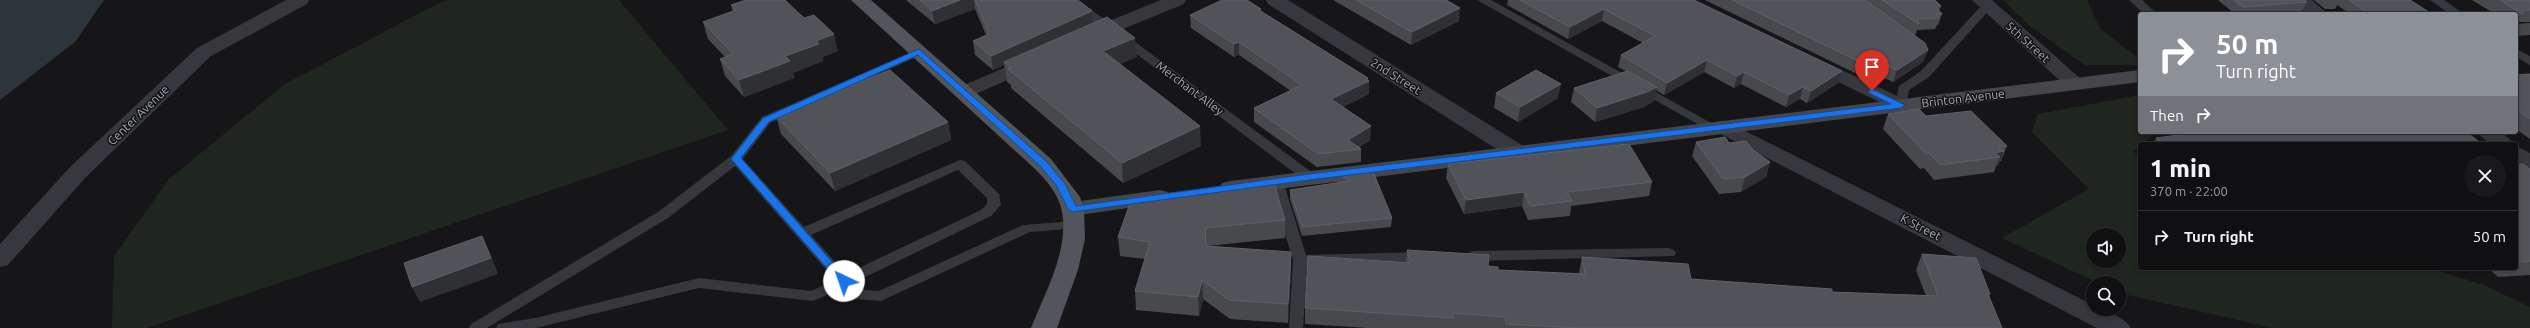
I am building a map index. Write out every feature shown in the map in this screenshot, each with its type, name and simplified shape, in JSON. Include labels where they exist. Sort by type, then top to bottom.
[{"type":"main road","points":[[860,0],[1043,164],[1061,184],[1073,217],[1070,257],[1044,328]]},
{"type":"street","name":"Center Avenue","points":[[0,259],[78,172],[204,52],[300,0]]},
{"type":"street","points":[[1072,44],[1108,27],[1177,0]]},
{"type":"street","name":"2nd Street","points":[[1275,0],[1518,152]]},
{"type":"street","points":[[2300,0],[2317,12]]},
{"type":"street","name":"5th Street","points":[[1984,3],[2075,84]]},
{"type":"street","points":[[2518,30],[2530,29]]},
{"type":"street","points":[[964,92],[1050,53]]},
{"type":"street","points":[[1801,56],[1901,105]]},
{"type":"street","name":"Brinton Avenue","points":[[1213,190],[1276,181],[2138,76]]},
{"type":"street","name":"K Street","points":[[1719,127],[2118,328]]},
{"type":"street","points":[[2490,134],[2501,142]]},
{"type":"street","points":[[2518,154],[2530,163]]},
{"type":"street","points":[[2518,169],[2530,167]]},
{"type":"street","points":[[1073,217],[1182,194]]},
{"type":"lane","name":"Merchant Alley","points":[[1071,0],[1309,177]]},
{"type":"lane","points":[[1483,0],[1719,127]]},
{"type":"lane","points":[[2135,0],[2149,12]]},
{"type":"lane","points":[[2436,0],[2455,12]]},
{"type":"lane","points":[[1901,105],[1903,89],[1925,74],[1984,3]]},
{"type":"lane","points":[[1926,50],[1938,59]]},
{"type":"lane","points":[[476,328],[663,215],[736,159],[766,120],[919,52]]},
{"type":"lane","points":[[2518,53],[2530,61]]},
{"type":"lane","points":[[736,159],[844,281],[862,295],[881,296],[1028,228],[1073,217]]},
{"type":"lane","points":[[503,328],[535,323],[699,283],[812,296],[986,213],[994,205],[994,197],[960,164],[801,234]]},
{"type":"lane","points":[[1276,181],[1300,260],[1296,328]]},
{"type":"lane","points":[[1457,257],[1668,253]]},
{"type":"lane","points":[[1300,260],[1441,257]]},
{"type":"shaded area","points":[[0,0],[104,0],[75,42],[0,100]]},
{"type":"shaded area","points":[[448,0],[619,0],[728,130],[147,328],[112,328],[114,256],[168,180],[285,84],[437,4]]},
{"type":"shaded area","points":[[2003,0],[2087,0],[2100,28],[2138,58],[2138,65],[2085,65],[2030,26]]},
{"type":"shaded area","points":[[2138,95],[2138,134],[2154,134],[2144,142],[2138,142],[2138,147],[2133,151],[2138,156],[2138,270],[2435,270],[2484,285],[2530,307],[2530,328],[2273,328],[2126,295],[2126,276],[2086,276],[2086,277],[2002,238],[2089,189],[2032,132],[2038,114]]},
{"type":"building","points":[[746,0],[785,0],[804,18],[814,15],[834,34],[816,41],[819,44],[785,56],[790,61],[739,80],[720,59],[733,54],[703,22],[736,10],[731,5]]},
{"type":"building","points":[[920,0],[960,0],[932,11]]},
{"type":"building","points":[[975,0],[1078,0],[1092,11],[991,56],[973,41],[989,34]]},
{"type":"building","points":[[1222,0],[1247,0],[1261,9],[1259,10],[1368,78],[1366,79],[1369,81],[1331,99],[1371,126],[1348,140],[1361,149],[1318,154],[1254,108],[1302,85],[1239,42],[1234,44],[1190,15]]},
{"type":"building","points":[[1356,0],[1446,0],[1460,8],[1412,32]]},
{"type":"building","points":[[1520,0],[1694,0],[1842,71],[1811,91],[1803,87],[1789,95],[1744,72],[1737,76],[1707,60],[1667,83],[1621,55],[1655,36],[1604,9],[1570,27]]},
{"type":"building","points":[[1732,0],[1865,0],[1925,43],[1928,50],[1897,70],[1867,56],[1858,61]]},
{"type":"building","points":[[1882,0],[1935,0],[1941,6],[1936,7],[1942,14],[1936,14],[1939,18],[1917,19],[1919,24]]},
{"type":"building","points":[[2234,0],[2305,0],[2307,2],[2243,7]]},
{"type":"building","points":[[2349,0],[2410,0],[2429,12],[2370,12],[2366,12]]},
{"type":"building","points":[[2500,0],[2530,0],[2530,10],[2524,10],[2522,14]]},
{"type":"building","points":[[1107,17],[1135,38],[1103,51],[1200,126],[1122,163],[1008,69],[1011,68],[1004,62]]},
{"type":"building","points":[[890,70],[948,122],[830,173],[776,116]]},
{"type":"building","points":[[1536,70],[1561,84],[1520,107],[1496,93]]},
{"type":"building","points":[[1628,71],[1657,87],[1647,92],[1597,108],[1574,88]]},
{"type":"building","points":[[2530,74],[2530,119],[2518,110],[2518,75]]},
{"type":"building","points":[[1919,109],[1926,116],[1971,111],[2007,146],[1999,147],[2004,151],[1995,153],[2000,157],[1940,165],[1929,153],[1926,154],[1888,114]]},
{"type":"building","points":[[2185,134],[2469,134],[2479,142],[2161,142],[2156,138]]},
{"type":"building","points":[[1725,137],[1729,143],[1746,141],[1752,149],[1770,162],[1745,177],[1723,179],[1696,142]]},
{"type":"building","points":[[1629,144],[1652,182],[1567,192],[1572,201],[1530,206],[1524,192],[1466,200],[1448,164]]},
{"type":"building","points":[[2523,164],[2530,169],[2530,261],[2518,262],[2518,165]]},
{"type":"building","points":[[1372,169],[1392,218],[1302,227],[1290,190],[1349,181],[1338,173]]},
{"type":"building","points":[[1260,182],[1260,184],[1274,183],[1285,220],[1205,228],[1206,246],[1291,252],[1288,304],[1229,300],[1202,280],[1198,297],[1135,291],[1150,242],[1118,237],[1132,198]]},
{"type":"building","points":[[482,236],[491,258],[412,287],[404,263]]},
{"type":"building","points":[[1407,250],[1489,255],[1488,266],[1498,267],[1498,270],[1585,274],[1582,257],[1688,264],[1691,279],[1832,289],[1832,292],[1938,296],[1922,254],[1976,258],[1990,294],[1988,294],[2002,328],[1576,328],[1506,324],[1505,317],[1453,313],[1453,318],[1305,308],[1308,256],[1410,263]]},
{"type":"route","points":[[844,281],[736,159],[766,120],[919,52],[1043,164],[1061,184],[1072,209],[1309,177],[1901,105],[1872,91]]}]
